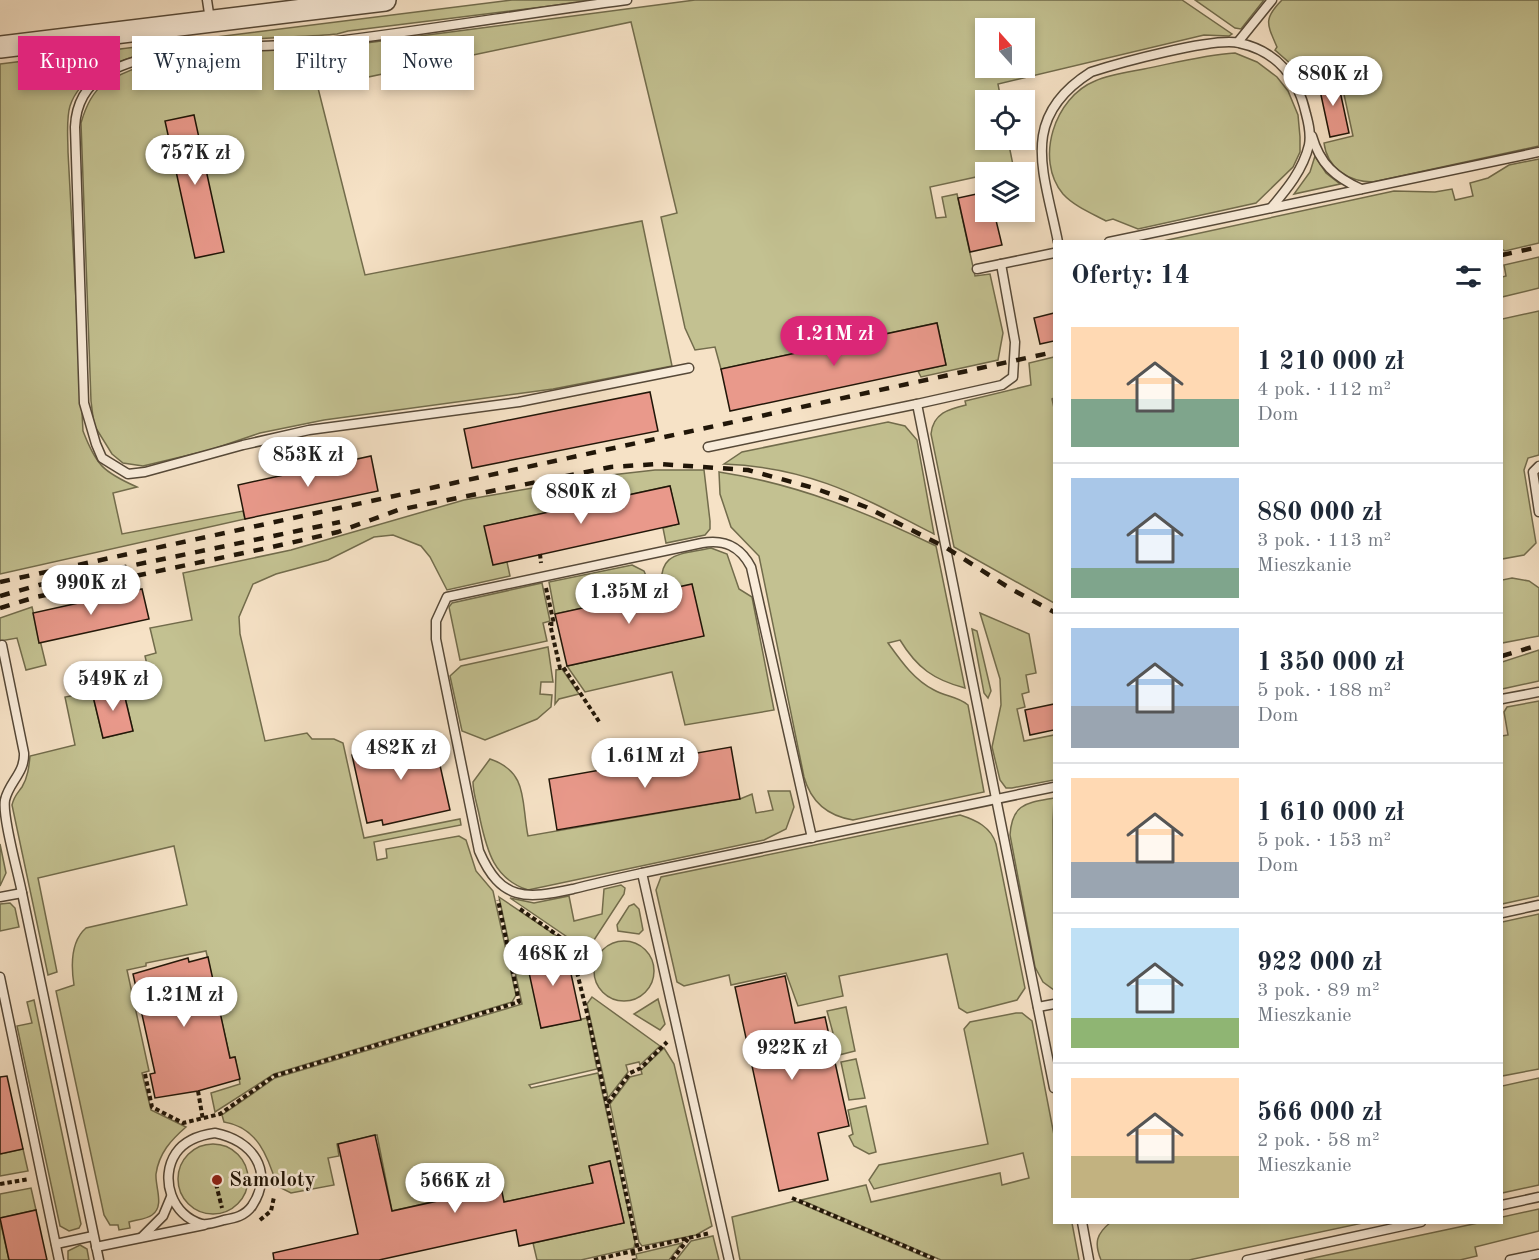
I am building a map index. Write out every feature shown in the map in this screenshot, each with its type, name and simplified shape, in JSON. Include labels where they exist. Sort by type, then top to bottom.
[{"type":"street","points":[[0,47],[385,0]]},
{"type":"lane","points":[[207,0],[210,22]]},
{"type":"lane","points":[[627,0],[329,42],[188,51],[133,64],[105,74],[87,88],[76,108],[84,403],[102,458],[128,474],[145,472],[243,445],[309,430],[519,402],[689,368]]},
{"type":"lane","points":[[1238,42],[1272,0]]},
{"type":"lane","points":[[1058,240],[1040,150],[1041,134],[1055,104],[1074,83],[1091,72],[1213,43],[1238,42],[1282,64],[1296,81],[1317,154],[1340,178],[1361,189]]},
{"type":"lane","points":[[1271,208],[1301,166],[1311,133]]},
{"type":"lane","points":[[1119,240],[1539,152]]},
{"type":"lane","points":[[977,269],[1053,253]]},
{"type":"lane","points":[[708,447],[1002,385],[1013,377],[1015,342],[1001,264]]},
{"type":"lane","points":[[917,404],[1053,1083]]},
{"type":"lane","points":[[1539,466],[1533,472],[1533,478],[1539,512]]},
{"type":"lane","points":[[812,838],[751,567],[739,550],[722,541],[709,542],[454,594],[442,604],[436,621],[436,639],[479,851],[495,879],[506,888],[528,897],[812,838],[995,798],[1053,787]]},
{"type":"lane","points":[[2,645],[24,753],[23,769],[9,790],[4,806],[99,1260]]},
{"type":"lane","points":[[1503,699],[1539,692]]},
{"type":"lane","points":[[642,873],[729,1260]]},
{"type":"lane","points":[[0,897],[22,892]]},
{"type":"lane","points":[[1503,913],[1539,905]]},
{"type":"lane","points":[[0,977],[59,1260]]},
{"type":"lane","points":[[1038,1007],[1053,1004]]},
{"type":"lane","points":[[96,1247],[224,1220],[249,1211],[257,1198],[261,1184],[260,1169],[254,1154],[244,1143],[231,1136],[215,1133],[201,1135],[187,1142],[176,1153],[170,1167],[168,1182],[171,1197],[185,1214],[204,1224]]},
{"type":"lane","points":[[142,1237],[163,1215],[171,1197]]},
{"type":"lane","points":[[1503,1205],[1539,1197]]},
{"type":"lane","points":[[1082,1224],[1089,1260]]},
{"type":"lane","points":[[1247,1260],[1412,1224]]},
{"type":"lane","points":[[56,1244],[93,1236]]},
{"type":"lane","points":[[1510,1260],[1539,1254]]},
{"type":"path","points":[[540,554],[554,624],[550,624],[560,668],[563,667],[600,723]]},
{"type":"path","points":[[145,1074],[152,1107],[183,1122],[220,1114],[274,1076],[519,1002],[496,892],[506,898]]},
{"type":"path","points":[[515,905],[570,944],[607,1104],[636,1250],[634,1260]]},
{"type":"path","points":[[607,1104],[630,1073],[640,1068],[667,1042]]},
{"type":"path","points":[[198,1091],[202,1114]]},
{"type":"path","points":[[198,1126],[204,1125]]},
{"type":"path","points":[[0,1184],[42,1176]]},
{"type":"path","points":[[216,1184],[224,1220]]},
{"type":"path","points":[[258,1221],[271,1211],[274,1191]]},
{"type":"path","points":[[792,1198],[937,1260]]},
{"type":"path","points":[[594,1260],[723,1230]]},
{"type":"path","points":[[672,1260],[689,1238]]},
{"type":"shaded area","points":[[512,0],[598,0],[337,34],[262,38],[262,36],[224,36]]},
{"type":"shaded area","points":[[695,0],[1182,0],[1232,34],[1229,36],[1204,35],[1035,75],[1035,18],[975,18],[975,78],[1023,78],[998,84],[999,90],[975,90],[975,150],[1010,150],[1012,162],[975,162],[975,177],[930,187],[936,218],[946,217],[942,197],[957,194],[975,276],[990,274],[1003,333],[998,360],[921,377],[918,371],[946,365],[937,323],[721,369],[715,347],[695,350],[685,328],[661,217],[677,213],[631,22],[474,55],[474,36],[420,36]]},
{"type":"shaded area","points":[[1195,0],[1264,0],[1241,29],[1235,28]]},
{"type":"shaded area","points":[[1282,0],[1539,0],[1539,146],[1373,182],[1348,176],[1334,166],[1324,143],[1353,136],[1340,76],[1318,81],[1317,78],[1309,80],[1275,50],[1277,47],[1269,27],[1269,17]]},
{"type":"shaded area","points":[[381,41],[381,74],[369,77],[369,43]]},
{"type":"shaded area","points":[[132,48],[132,58],[120,63],[120,49]]},
{"type":"shaded area","points":[[262,50],[274,50],[274,90],[319,90],[365,275],[642,221],[672,366],[553,389],[324,420],[260,433],[210,450],[143,466],[123,463],[112,454],[94,425],[91,401],[81,123],[84,112],[97,90],[120,90],[120,75],[132,70],[132,90],[262,90]]},
{"type":"shaded area","points":[[1235,53],[1257,62],[1277,77],[1288,91],[1298,115],[1300,152],[1293,167],[1256,203],[1138,229],[1113,219],[1106,221],[1077,206],[1063,194],[1054,180],[1050,164],[1050,147],[1053,130],[1060,115],[1069,100],[1081,89],[1113,75],[1200,57]]},
{"type":"shaded area","points":[[18,62],[18,90],[81,90],[70,106],[67,129],[83,431],[92,452],[102,466],[116,477],[137,487],[113,493],[122,534],[243,511],[245,519],[0,574],[0,64]]},
{"type":"shaded area","points":[[1315,156],[1326,173],[1340,184],[1294,194],[1310,172]]},
{"type":"shaded area","points":[[1539,159],[1539,243],[1505,251],[1503,240],[1168,240],[1394,191],[1435,192],[1452,189],[1455,200],[1473,196],[1470,183],[1488,178],[1509,165]]},
{"type":"shaded area","points":[[1539,257],[1539,288],[1503,297],[1503,277],[1506,276],[1504,265]]},
{"type":"shaded area","points":[[1539,311],[1539,455],[1528,458],[1524,470],[1536,543],[1524,555],[1503,559],[1503,319]]},
{"type":"shaded area","points":[[1053,357],[1053,602],[954,547],[931,434],[938,417],[948,410],[966,405],[965,401],[1031,385],[1029,363]]},
{"type":"shaded area","points":[[888,422],[905,426],[917,440],[934,534],[882,507],[808,477],[754,466],[724,464],[742,452]]},
{"type":"shaded area","points":[[655,470],[704,470],[710,521],[710,529],[705,535],[666,543],[663,528],[678,524],[670,486],[485,526],[493,564],[507,562],[510,576],[447,590],[430,557],[421,546],[393,535],[374,537],[328,560],[276,574],[253,584],[239,617],[240,634],[265,741],[307,733],[312,739],[334,739],[343,743],[364,838],[460,819],[461,825],[374,842],[377,860],[387,858],[386,849],[459,836],[466,840],[476,871],[493,891],[516,995],[512,1002],[274,1074],[215,1112],[211,1093],[240,1084],[235,1057],[230,1058],[206,951],[146,963],[146,966],[127,970],[149,1071],[142,1073],[151,1110],[186,1127],[171,1142],[160,1160],[156,1174],[159,1202],[156,1211],[147,1218],[129,1222],[130,1228],[119,1230],[118,1225],[110,1225],[104,1215],[56,991],[74,985],[72,962],[74,947],[86,928],[187,905],[174,846],[38,878],[57,972],[48,975],[12,805],[26,779],[30,756],[75,745],[65,697],[92,692],[103,738],[133,731],[122,685],[150,678],[145,656],[156,653],[150,628],[192,620],[183,573],[291,550],[464,500],[602,476]]},
{"type":"shaded area","points":[[719,472],[776,484],[831,501],[936,546],[965,688],[927,672],[906,650],[900,640],[888,643],[908,670],[920,681],[968,705],[984,792],[853,820],[828,811],[816,801],[804,777],[759,556],[731,527],[720,494]]},
{"type":"shaded area","points":[[711,548],[727,554],[739,589],[752,597],[774,710],[685,725],[672,672],[585,692],[567,666],[703,636],[692,585],[662,591],[661,578],[663,568],[673,557]]},
{"type":"shaded area","points":[[632,565],[644,571],[653,593],[555,614],[549,582]]},
{"type":"shaded area","points":[[1512,578],[1529,581],[1539,588],[1539,636],[1503,643],[1503,580]]},
{"type":"shaded area","points":[[542,583],[550,621],[543,623],[547,641],[460,660],[449,607],[452,603]]},
{"type":"shaded area","points":[[32,607],[46,665],[26,670],[17,638],[0,641],[0,618]]},
{"type":"shaded area","points":[[980,613],[1029,634],[1036,673],[1026,675],[1029,692],[1022,694],[1025,707],[1017,709],[1024,741],[1053,735],[1053,780],[1006,788],[1000,780],[992,747],[1001,705],[1000,679]]},
{"type":"shaded area","points":[[972,629],[977,631],[991,691],[988,698],[984,693]]},
{"type":"shaded area","points":[[548,647],[553,682],[541,682],[540,694],[552,695],[551,707],[537,719],[485,740],[462,731],[450,676],[461,666]]},
{"type":"shaded area","points":[[1539,650],[1539,681],[1503,689],[1503,662]]},
{"type":"shaded area","points":[[562,669],[579,694],[559,699],[555,704],[556,670]]},
{"type":"shaded area","points":[[1539,701],[1539,896],[1503,904],[1503,736],[1508,735],[1504,712],[1507,707]]},
{"type":"shaded area","points":[[490,759],[503,765],[517,780],[523,800],[528,836],[740,799],[752,794],[756,813],[773,810],[768,791],[790,791],[794,807],[786,829],[764,840],[528,890],[507,879],[489,853],[473,782]]},
{"type":"shaded area","points":[[1053,798],[1053,989],[1043,982],[1035,967],[1010,835],[1014,816],[1023,806]]},
{"type":"shaded area","points":[[960,815],[972,819],[987,829],[996,844],[1025,988],[1017,1000],[967,1013],[959,1008],[947,954],[839,976],[843,996],[798,1006],[786,973],[731,985],[729,975],[684,986],[677,982],[656,890],[661,877]]},
{"type":"shaded area","points":[[0,844],[6,873],[0,886]]},
{"type":"shaded area","points":[[621,885],[625,888],[624,894],[581,960],[578,960],[573,941],[510,898],[534,903],[569,896],[574,921],[602,914],[604,889]]},
{"type":"shaded area","points":[[499,897],[564,941],[565,946],[527,954],[541,1028],[587,1018],[597,1069],[529,1085],[531,1088],[598,1073],[635,1242],[634,1248],[581,1260],[537,1260],[533,1243],[624,1223],[610,1161],[589,1166],[593,1183],[504,1202],[500,1187],[392,1211],[377,1135],[337,1144],[339,1156],[328,1158],[334,1185],[291,1193],[277,1186],[270,1164],[253,1137],[245,1130],[224,1122],[222,1115],[275,1078],[522,1004]]},
{"type":"shaded area","points":[[10,903],[15,908],[19,927],[0,931],[0,904]]},
{"type":"shaded area","points":[[634,904],[639,909],[643,930],[639,934],[618,931],[617,925],[629,906]]},
{"type":"shaded area","points":[[1539,914],[1539,1069],[1503,1076],[1503,922]]},
{"type":"shaded area","points":[[624,941],[645,950],[654,971],[645,992],[624,1001],[603,992],[594,971],[603,950]]},
{"type":"shaded area","points":[[592,997],[660,1046],[640,1065],[639,1062],[626,1065],[628,1072],[608,1098],[587,1004]]},
{"type":"shaded area","points":[[658,999],[665,1024],[660,1030],[634,1014]]},
{"type":"shaded area","points":[[34,1000],[81,1224],[79,1228],[69,1231],[60,1226],[17,1026],[32,1023],[27,1002]]},
{"type":"shaded area","points":[[846,1007],[855,1051],[839,1055],[827,1011]]},
{"type":"shaded area","points":[[1016,1013],[1022,1013],[1032,1021],[1053,1130],[1053,1224],[1072,1224],[1079,1260],[941,1260],[801,1200],[866,1185],[871,1202],[1000,1173],[1002,1185],[1029,1178],[1023,1153],[874,1189],[869,1180],[879,1165],[988,1144],[964,1029],[970,1022]]},
{"type":"shaded area","points":[[664,1048],[674,1064],[712,1226],[696,1235],[642,1246],[639,1242],[610,1104],[630,1077],[642,1074],[641,1070]]},
{"type":"shaded area","points":[[856,1059],[865,1098],[849,1100],[841,1062]]},
{"type":"shaded area","points":[[1539,1078],[1539,1185],[1503,1193],[1503,1086]]},
{"type":"shaded area","points":[[866,1106],[876,1152],[869,1154],[854,1146],[849,1136],[853,1134],[848,1110]]},
{"type":"shaded area","points":[[220,1144],[233,1150],[242,1159],[246,1165],[248,1179],[246,1193],[238,1204],[227,1212],[206,1214],[188,1204],[180,1193],[178,1172],[188,1154],[199,1146]]},
{"type":"shaded area","points":[[23,1149],[28,1171],[0,1176],[0,1154]]},
{"type":"shaded area","points":[[31,1188],[36,1210],[0,1218],[0,1194]]},
{"type":"shaded area","points":[[795,1201],[932,1260],[740,1260],[732,1217]]},
{"type":"shaded area","points":[[1539,1209],[1539,1231],[1475,1247],[1477,1256],[1460,1260],[1304,1260],[1473,1224],[1503,1224],[1503,1217]]},
{"type":"shaded area","points":[[0,1220],[9,1260],[0,1260]]},
{"type":"shaded area","points":[[1109,1224],[1358,1224],[1189,1260],[1101,1260],[1097,1244],[1102,1231]]},
{"type":"shaded area","points":[[713,1236],[719,1260],[676,1260],[691,1241]]},
{"type":"shaded area","points":[[682,1243],[669,1260],[637,1260],[636,1254]]},
{"type":"shaded area","points":[[80,1245],[87,1249],[89,1260],[68,1260],[68,1251]]},
{"type":"building","points":[[1337,77],[1349,133],[1330,137],[1318,81]]},
{"type":"building","points":[[194,115],[224,252],[195,258],[165,121]]},
{"type":"building","points":[[975,194],[975,222],[996,222],[1002,245],[970,252],[958,198]]},
{"type":"building","points":[[1053,313],[1053,341],[1040,344],[1034,318]]},
{"type":"building","points":[[937,323],[946,365],[730,411],[721,369]]},
{"type":"building","points":[[650,392],[658,431],[472,468],[464,429]]},
{"type":"building","points":[[371,456],[378,491],[245,519],[238,485]]},
{"type":"building","points":[[670,486],[679,524],[493,565],[484,526]]},
{"type":"building","points":[[692,584],[704,636],[567,666],[555,614]]},
{"type":"building","points":[[142,589],[149,619],[39,643],[33,613]]},
{"type":"building","points":[[122,685],[133,731],[103,738],[92,692]]},
{"type":"building","points":[[1053,704],[1053,730],[1030,735],[1025,710]]},
{"type":"building","points":[[433,734],[450,810],[383,825],[382,820],[367,823],[352,755],[367,752],[366,748]]},
{"type":"building","points":[[731,747],[740,799],[557,830],[549,779]]},
{"type":"building","points":[[565,946],[581,1020],[541,1028],[525,954]]},
{"type":"building","points":[[208,957],[230,1058],[235,1057],[240,1079],[198,1091],[155,1098],[150,1074],[155,1073],[133,974],[188,958],[189,962]]},
{"type":"building","points":[[785,976],[795,1023],[825,1017],[849,1126],[818,1133],[828,1180],[779,1191],[735,987]]},
{"type":"building","points":[[7,1076],[23,1149],[0,1154],[0,1077]]},
{"type":"building","points":[[375,1135],[392,1211],[501,1187],[504,1202],[593,1183],[589,1166],[610,1161],[624,1223],[519,1246],[516,1230],[379,1260],[274,1260],[273,1253],[358,1234],[338,1144]]},
{"type":"building","points":[[36,1210],[47,1260],[9,1260],[0,1218]]},
{"type":"railway","points":[[1503,255],[1539,247]]},
{"type":"railway","points":[[0,582],[1053,352]]},
{"type":"railway","points":[[0,608],[36,597],[338,532],[398,510],[611,467],[658,464],[748,470],[814,488],[866,507],[945,547],[1011,589],[1053,611]]},
{"type":"railway","points":[[0,596],[39,585],[340,522]]},
{"type":"railway","points":[[1503,656],[1539,645]]},
{"type":"place","name":"Samoloty","points":[[217,1180]]}]
